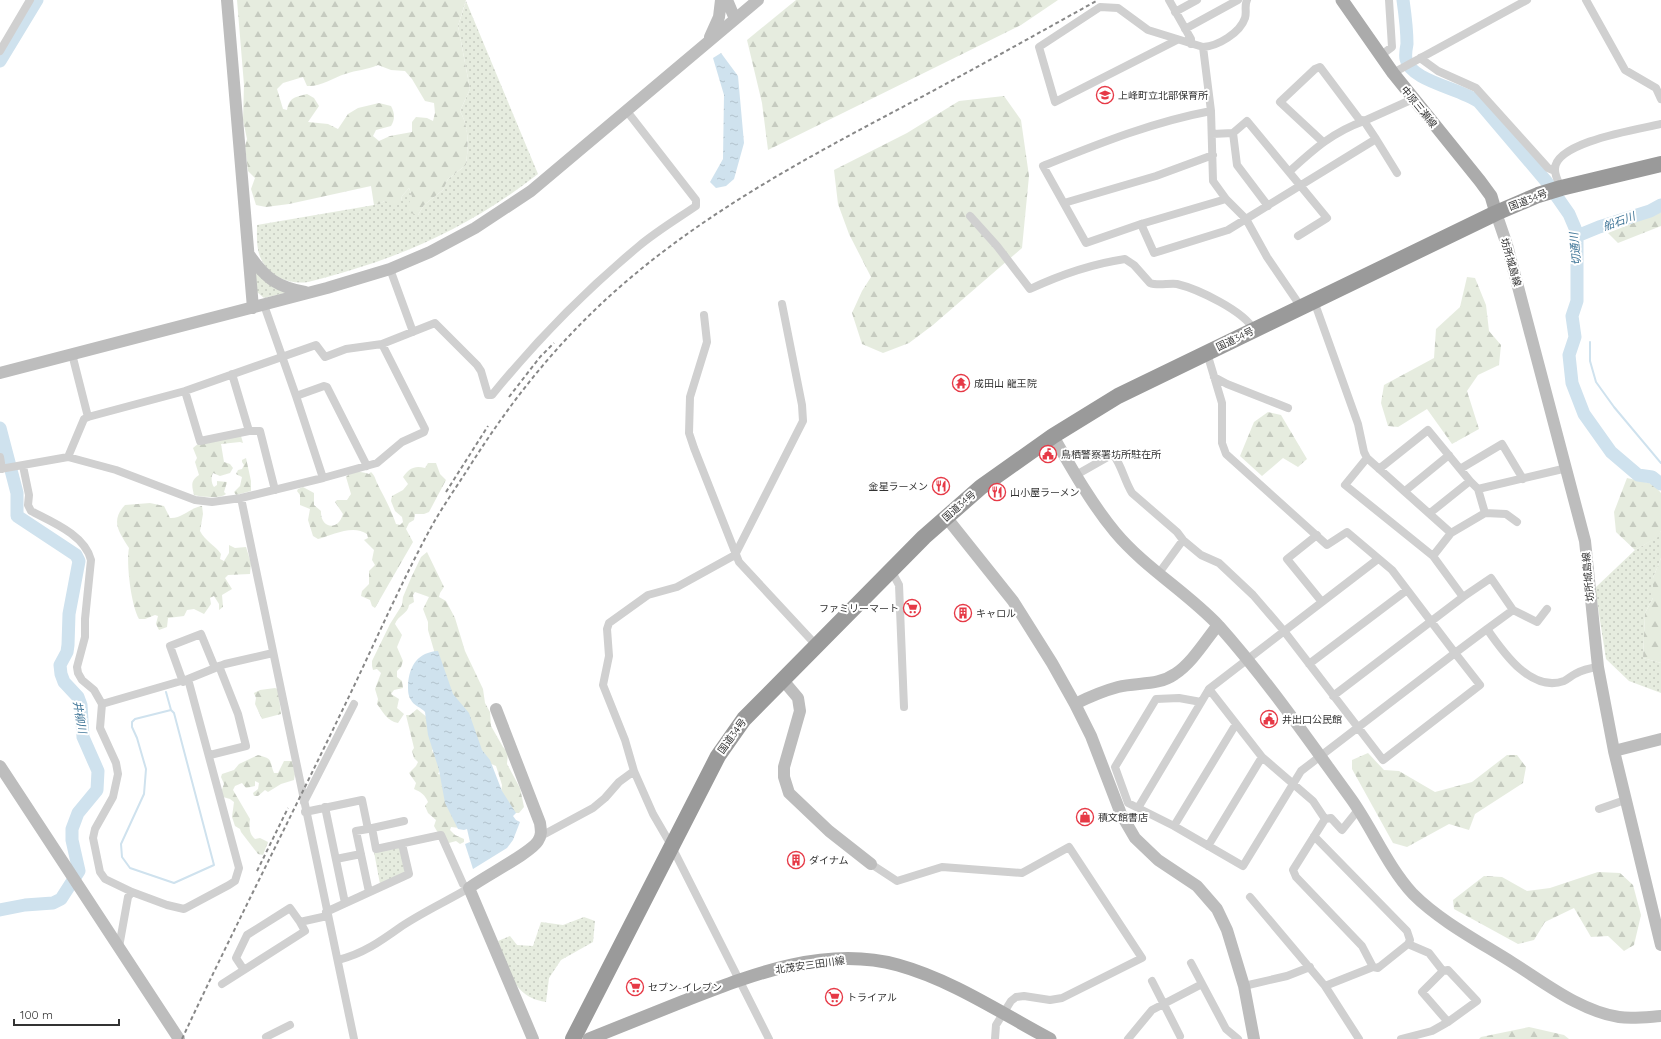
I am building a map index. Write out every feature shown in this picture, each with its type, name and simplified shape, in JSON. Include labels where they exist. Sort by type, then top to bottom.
[{"type":"highway","name":"国道34号","points":[[573,1039],[671,845],[718,756],[744,719],[891,570],[946,517],[981,487],[1053,436],[1118,396],[1496,213],[1538,195],[1561,188],[1661,164]]},
{"type":"main road","name":"中原三瀬線","points":[[1342,0],[1393,74],[1491,196],[1496,213]]},
{"type":"main road","name":"北茂安三田川線","points":[[589,1039],[764,971],[798,964],[837,959],[869,960],[898,965],[937,978],[1050,1039]]},
{"type":"street","points":[[0,51],[30,0]]},
{"type":"street","points":[[227,0],[250,256],[258,306],[282,358],[323,478]]},
{"type":"street","points":[[704,44],[713,32],[719,17],[721,0]]},
{"type":"street","points":[[727,0],[735,19]]},
{"type":"street","points":[[0,373],[307,293],[390,269],[430,252],[475,228],[531,191],[758,0]]},
{"type":"street","points":[[1169,0],[1191,39],[1191,44]]},
{"type":"street","points":[[1175,12],[1197,0]]},
{"type":"street","points":[[1177,40],[1055,102],[1039,47],[1100,7],[1118,8],[1148,30],[1191,44],[1208,47],[1235,33],[1240,28],[1245,19],[1244,0],[1185,29]]},
{"type":"street","points":[[1380,56],[1392,47],[1389,0]]},
{"type":"street","points":[[1393,74],[1527,0]]},
{"type":"street","points":[[1586,0],[1625,70],[1656,88],[1661,99]]},
{"type":"street","points":[[1203,47],[1211,111],[1213,181],[1226,199],[1246,219],[1268,257],[1308,304],[1358,424],[1364,452],[1367,458],[1452,533]]},
{"type":"street","points":[[1420,58],[1438,71],[1476,88],[1548,168],[1555,171]]},
{"type":"street","points":[[1323,142],[1280,102],[1315,69],[1320,67],[1359,119],[1364,121],[1397,173]]},
{"type":"street","points":[[1290,171],[1323,142],[1345,128],[1413,100]]},
{"type":"street","points":[[68,457],[84,419],[88,417],[185,391],[316,345],[325,357],[346,349],[382,344],[435,323],[477,365],[490,396],[524,355],[589,291],[639,245],[696,206],[696,200],[626,110]]},
{"type":"street","points":[[1211,111],[1172,119],[1095,145],[1043,166],[1086,243],[1141,224],[1226,199]]},
{"type":"street","points":[[1212,134],[1233,133],[1246,121],[1290,171],[1327,218],[1298,236]]},
{"type":"street","points":[[1561,188],[1555,171],[1556,165],[1566,152],[1585,142],[1661,124]]},
{"type":"street","points":[[1233,133],[1237,164],[1268,206]]},
{"type":"street","points":[[1141,224],[1154,253],[1228,230],[1302,186],[1376,139]]},
{"type":"street","points":[[1064,203],[1156,176],[1213,155]]},
{"type":"street","name":"坊所城島線","points":[[1496,213],[1507,245],[1585,541],[1598,667],[1625,800],[1661,945]]},
{"type":"street","points":[[970,216],[997,246],[1030,289],[1061,275],[1109,261],[1125,259],[1134,265],[1150,283],[1166,283],[1193,288],[1234,312],[1251,324],[1254,330]]},
{"type":"street","points":[[250,256],[260,271],[272,281],[283,287],[307,293]]},
{"type":"street","points":[[390,269],[413,332]]},
{"type":"street","points":[[769,1039],[671,845],[653,814],[634,771],[622,734],[603,685],[609,656],[607,630],[609,623],[648,594],[677,587],[736,555],[803,421],[802,405],[782,304]]},
{"type":"street","points":[[704,315],[707,342],[690,398],[689,433],[736,555],[743,568],[816,645]]},
{"type":"street","points":[[0,457],[1,469],[68,457],[116,470],[195,500],[212,502],[241,498],[367,466],[385,458],[402,442],[424,432],[425,429],[382,344]]},
{"type":"street","points":[[1076,475],[1113,454],[1119,462],[1125,481],[1132,493],[1201,555],[1219,563],[1264,607],[1383,760],[1480,685],[1392,570],[1347,532],[1327,545],[1226,454],[1222,443],[1222,403],[1207,353]]},
{"type":"street","points":[[72,354],[88,417]]},
{"type":"street","points":[[232,374],[249,431]]},
{"type":"street","points":[[1214,377],[1227,384],[1288,408]]},
{"type":"street","points":[[296,396],[324,386],[327,387],[367,466]]},
{"type":"street","points":[[185,391],[200,441],[249,431],[260,431],[274,490]]},
{"type":"street","points":[[1379,469],[1428,430],[1478,489],[1485,513]]},
{"type":"street","points":[[1053,436],[1076,475],[1116,533],[1218,625],[1247,660],[1320,756],[1358,810],[1390,862],[1413,893],[1465,933],[1570,998],[1594,1009],[1618,1016],[1646,1018],[1661,1016]]},
{"type":"street","points":[[1460,469],[1502,444],[1523,479]]},
{"type":"street","points":[[1405,490],[1449,455]]},
{"type":"street","points":[[1367,458],[1345,485],[1433,556],[1463,597]]},
{"type":"street","points":[[21,466],[29,495],[28,505],[31,511],[79,539],[89,551],[91,560],[85,619],[85,637],[77,667],[78,673],[82,680],[94,690],[102,704],[100,728],[116,763],[118,774],[113,797],[95,830],[93,838],[100,872],[105,879],[132,892],[167,905],[184,909],[235,881],[239,868],[210,756],[185,681],[170,646],[201,634],[238,714],[246,746],[210,756]]},
{"type":"street","points":[[1478,489],[1567,468]]},
{"type":"street","points":[[1430,513],[1470,480]]},
{"type":"street","points":[[241,498],[354,1039]]},
{"type":"street","points":[[1433,556],[1452,533],[1485,513],[1506,514],[1517,522]]},
{"type":"street","points":[[946,517],[1013,601],[1075,704],[1091,736],[1128,827],[1143,847],[1197,886],[1217,909],[1227,930],[1244,986],[1254,1039]]},
{"type":"street","points":[[1317,535],[1287,559],[1322,602]]},
{"type":"street","points":[[1159,573],[1183,540]]},
{"type":"street","points":[[1138,808],[1209,689],[1378,559]]},
{"type":"street","points":[[891,570],[899,585],[904,707]]},
{"type":"street","points":[[1333,696],[1463,597],[1491,578],[1514,610],[1537,622],[1547,609]]},
{"type":"street","points":[[1309,664],[1407,590]]},
{"type":"street","points":[[1201,702],[1179,698],[1156,699],[1115,767],[1128,803],[1174,826],[1244,866],[1301,771],[1455,653],[1514,610]]},
{"type":"street","points":[[1075,704],[1102,692],[1120,687],[1163,681],[1176,674],[1218,625]]},
{"type":"street","points":[[1487,630],[1514,665],[1524,673],[1537,679],[1553,683],[1565,681],[1587,669],[1598,667]]},
{"type":"street","points":[[102,704],[185,681],[217,667],[273,653]]},
{"type":"street","points":[[782,680],[798,698],[800,711],[784,767],[784,777],[789,793],[829,831],[871,864],[897,881],[942,866],[1022,873],[1070,847],[1142,958],[1062,998],[1050,1000],[1024,996],[1016,997],[1011,1001],[996,1025],[995,1039]]},
{"type":"street","points":[[1209,689],[1262,757],[1312,801],[1325,819]]},
{"type":"street","points":[[304,802],[354,704]]},
{"type":"street","points":[[496,709],[540,823],[541,836]]},
{"type":"street","points":[[1174,826],[1236,724]]},
{"type":"street","points":[[1614,751],[1661,739]]},
{"type":"street","points":[[1208,846],[1262,757]]},
{"type":"street","points":[[0,766],[119,947],[174,1037]]},
{"type":"street","points":[[338,960],[358,955],[372,947],[402,926],[469,888],[482,878],[533,848],[541,836],[593,808],[605,798],[619,782],[634,771]]},
{"type":"street","points":[[306,812],[362,800],[376,849],[441,835],[459,878],[463,884],[469,888],[533,1039]]},
{"type":"street","points":[[1599,809],[1625,800]]},
{"type":"street","points":[[325,807],[346,903]]},
{"type":"street","points":[[1358,810],[1342,830],[1331,818],[1325,819],[1293,870],[1296,877],[1362,946],[1373,967]]},
{"type":"street","points":[[369,892],[356,831],[404,821]]},
{"type":"street","points":[[1314,836],[1407,931],[1410,940],[1408,944],[1378,968],[1373,967],[1325,986]]},
{"type":"street","points":[[300,922],[327,914],[346,903],[409,874],[402,844]]},
{"type":"street","points":[[336,859],[361,854]]},
{"type":"street","points":[[119,947],[128,897],[132,892]]},
{"type":"street","points":[[1250,897],[1325,986],[1359,1039]]},
{"type":"street","points":[[222,984],[244,970],[305,930],[290,908],[247,936],[236,958],[244,970]]},
{"type":"street","points":[[1408,944],[1428,953],[1443,971]]},
{"type":"street","points":[[1191,963],[1226,1029],[1238,1039]]},
{"type":"street","points":[[1244,986],[1287,976],[1310,967]]},
{"type":"street","points":[[1402,1039],[1432,1031],[1448,1022],[1477,1002],[1448,970],[1443,971],[1422,992],[1448,1022]]},
{"type":"street","points":[[1152,981],[1180,1036]]},
{"type":"street","points":[[1128,1039],[1152,1010],[1202,984]]},
{"type":"street","points":[[268,1039],[266,1037],[290,1025]]},
{"type":"green space","points":[[237,0],[466,0],[458,26],[470,89],[460,111],[467,131],[468,144],[466,165],[448,179],[443,190],[424,205],[418,215],[410,213],[407,207],[412,197],[409,188],[402,196],[401,201],[395,204],[384,201],[380,204],[374,205],[371,186],[289,204],[266,207],[256,205],[251,189],[255,178],[248,171],[245,146],[247,139],[243,120],[244,85]],"holes":[[[378,65],[391,70],[405,71],[412,79],[425,101],[434,103],[435,113],[433,121],[427,118],[416,117],[412,122],[412,132],[390,136],[379,141],[373,136],[376,130],[391,126],[394,116],[391,106],[379,103],[358,108],[348,114],[338,129],[328,124],[308,122],[319,106],[314,98],[307,94],[294,98],[289,102],[287,110],[283,109],[277,89],[283,83],[303,77],[307,86],[312,86],[322,84],[345,74]]]},
{"type":"green space","points":[[796,0],[1058,0],[1021,25],[768,150],[762,103],[747,40]]},
{"type":"green space","points":[[466,1],[538,174],[511,194],[457,227],[400,253],[371,264],[308,282],[301,283],[288,281],[275,275],[265,265],[259,255],[257,225],[380,204],[384,201],[401,201],[402,196],[409,188],[418,215],[424,205],[443,190],[448,179],[466,165],[468,144],[467,131],[460,111],[470,89],[458,26]]},
{"type":"green space","points":[[1004,96],[1021,120],[1029,176],[1022,248],[933,325],[909,343],[883,353],[862,344],[852,313],[862,291],[871,277],[849,234],[838,204],[834,170],[907,133],[959,101]]},
{"type":"green space","points":[[1661,212],[1661,226],[1618,243],[1608,233]]},
{"type":"green space","points":[[255,269],[289,292],[264,298],[257,292]]},
{"type":"green space","points":[[1467,277],[1475,278],[1486,305],[1489,331],[1501,345],[1499,365],[1478,375],[1467,391],[1479,429],[1452,444],[1427,409],[1398,427],[1388,426],[1381,403],[1384,385],[1434,358],[1436,329],[1460,307]]},
{"type":"green space","points":[[1268,412],[1281,415],[1307,459],[1298,467],[1283,458],[1262,476],[1240,456],[1254,422]]},
{"type":"green space","points":[[241,436],[243,443],[221,444],[224,462],[230,464],[233,468],[230,473],[220,476],[213,473],[212,476],[214,487],[217,485],[217,481],[227,482],[224,492],[226,494],[215,497],[194,495],[192,486],[193,482],[199,475],[195,462],[197,458],[193,448],[199,443]]},
{"type":"green space","points":[[246,458],[251,481],[251,491],[236,495],[234,492],[240,486],[242,477],[236,474],[238,470],[242,469],[244,465],[242,460]]},
{"type":"green space","points":[[428,463],[436,463],[440,474],[446,480],[429,512],[424,514],[415,514],[414,520],[409,523],[406,529],[413,542],[375,608],[372,606],[370,600],[361,596],[362,591],[369,584],[369,571],[375,565],[372,560],[374,550],[364,540],[368,538],[367,534],[361,531],[349,530],[318,539],[313,536],[308,520],[310,509],[300,505],[300,495],[297,491],[303,487],[314,493],[314,505],[321,511],[323,521],[330,526],[334,525],[341,520],[343,514],[335,502],[337,500],[347,500],[351,494],[346,477],[354,472],[369,474],[371,472],[396,524],[400,525],[403,522],[402,517],[395,511],[391,501],[392,496],[403,490],[408,484],[403,477],[408,471],[415,467],[425,468]]},
{"type":"green space","points":[[1627,478],[1653,484],[1661,493],[1661,531],[1658,537],[1635,550],[1616,532],[1614,512]]},
{"type":"green space","points":[[150,503],[164,506],[170,518],[179,517],[194,508],[202,506],[203,514],[200,531],[221,554],[220,559],[224,561],[229,553],[229,545],[235,548],[246,547],[251,563],[250,574],[228,575],[225,578],[232,589],[222,595],[223,607],[219,610],[219,604],[214,596],[210,598],[211,604],[204,614],[194,609],[187,610],[184,616],[168,618],[167,627],[159,630],[156,624],[158,616],[155,615],[145,619],[139,619],[136,613],[130,584],[128,563],[129,548],[119,532],[117,521],[120,511],[125,505]]},
{"type":"green space","points":[[1661,531],[1661,558],[1653,578],[1653,598],[1645,613],[1643,658],[1661,663],[1661,693],[1629,681],[1606,659],[1595,588],[1635,550],[1657,537]]},
{"type":"green space","points":[[427,552],[444,587],[439,597],[446,601],[455,618],[465,651],[483,689],[485,703],[490,712],[491,726],[503,747],[508,752],[507,764],[520,788],[524,807],[519,813],[512,813],[501,794],[502,785],[496,766],[489,763],[463,717],[435,654],[428,630],[428,622],[423,609],[429,597],[415,592],[413,595],[414,602],[409,605],[407,610],[398,618],[395,624],[402,635],[397,647],[403,661],[401,667],[397,671],[397,677],[402,681],[403,688],[394,690],[391,694],[399,699],[397,708],[404,714],[398,723],[394,722],[386,716],[377,704],[378,699],[375,689],[381,673],[377,669],[373,670],[372,661],[390,624],[402,605],[403,597],[421,557]]},
{"type":"green space","points":[[1661,558],[1661,663],[1643,658],[1645,613],[1653,598],[1653,578]]},
{"type":"green space","points":[[278,689],[281,714],[262,719],[255,704],[256,698],[254,693],[260,690]]},
{"type":"green space","points":[[417,709],[428,718],[435,748],[432,750],[433,753],[437,752],[440,770],[438,774],[442,775],[460,828],[451,827],[450,830],[455,835],[464,839],[464,842],[460,844],[456,841],[449,843],[440,835],[434,826],[436,820],[428,813],[425,806],[428,802],[427,800],[419,791],[414,789],[416,783],[409,773],[418,762],[414,758],[412,751],[414,748],[406,715],[410,715]]},
{"type":"green space","points":[[1368,753],[1384,770],[1399,771],[1435,792],[1472,782],[1507,755],[1517,755],[1526,767],[1523,783],[1475,814],[1469,830],[1449,824],[1407,847],[1393,843],[1352,769],[1352,760]]},
{"type":"green space","points":[[258,755],[269,759],[274,773],[278,773],[284,761],[292,761],[295,774],[294,780],[281,784],[268,792],[265,790],[258,796],[254,796],[253,793],[258,789],[259,783],[255,781],[255,786],[246,788],[242,783],[235,786],[233,790],[250,819],[250,830],[253,837],[255,839],[260,838],[268,842],[263,855],[258,854],[240,829],[235,826],[232,817],[234,802],[223,797],[221,792],[224,784],[221,777],[222,774],[234,770],[239,764]]},
{"type":"green space","points":[[399,846],[405,873],[380,884],[374,852]]},
{"type":"green space","points":[[1598,872],[1620,873],[1633,885],[1641,915],[1634,945],[1624,951],[1608,936],[1591,937],[1574,908],[1545,922],[1534,940],[1518,944],[1454,909],[1453,900],[1484,876],[1502,877],[1527,891],[1550,888]]},
{"type":"green space","points":[[584,917],[595,921],[593,942],[561,960],[549,978],[546,1002],[535,999],[526,994],[513,980],[498,941],[510,936],[517,945],[533,946],[541,922],[563,925]]},
{"type":"green space","points":[[1529,1027],[1564,1035],[1569,1039],[1479,1039],[1481,1037]]},
{"type":"water","points":[[721,53],[738,76],[744,143],[734,179],[726,186],[716,188],[710,182],[723,159],[724,95],[713,58]]},
{"type":"water","points":[[438,651],[453,694],[469,713],[482,750],[490,760],[502,791],[516,813],[513,816],[520,822],[513,840],[507,848],[473,869],[465,844],[470,842],[467,829],[458,829],[445,803],[439,770],[428,735],[425,712],[412,702],[408,693],[410,672],[416,661],[425,654]]},
{"type":"waterway","name":"井柳川","points":[[0,61],[37,0]]},
{"type":"waterway","name":"切通川","points":[[1403,0],[1407,33],[1406,59],[1410,67],[1426,79],[1460,92],[1479,102],[1546,181],[1569,214],[1577,236],[1577,301],[1572,316],[1575,337],[1569,355],[1572,383],[1584,414],[1611,452],[1638,475],[1652,477],[1661,484]]},
{"type":"waterway","name":"船石川","points":[[1577,236],[1599,227],[1650,211],[1661,205]]},
{"type":"waterway","points":[[1590,342],[1590,361],[1596,382],[1614,407],[1661,463]]},
{"type":"waterway","name":"井柳川","points":[[0,428],[17,493],[17,516],[76,555],[79,561],[69,614],[67,652],[60,665],[64,682],[78,697],[81,705],[83,737],[98,771],[97,790],[78,813],[72,829],[72,840],[79,871],[61,899],[53,903],[25,905],[0,910]]},
{"type":"waterway","points":[[166,692],[171,710],[135,719],[132,722],[132,727],[137,738],[146,769],[144,794],[121,844],[122,857],[130,868],[174,883],[214,865],[174,713],[171,710]]},
{"type":"railway","points":[[182,1039],[428,533],[483,445],[537,372],[577,328],[622,285],[656,257],[727,207],[800,163],[1098,0]]},
{"type":"railway","points":[[509,397],[540,357],[554,343]]},
{"type":"railway","points":[[446,492],[488,426]]},
{"type":"railway","points":[[257,871],[288,808]]},
{"type":"place","name":"上峰町立北部保育所","points":[[1105,95]]},
{"type":"place","name":"成田山 龍王院","points":[[961,383]]},
{"type":"place","name":"鳥栖警察署坊所駐在所","points":[[1048,454]]},
{"type":"place","name":"金星ラーメン","points":[[941,486]]},
{"type":"place","name":"山小屋ラーメン","points":[[997,492]]},
{"type":"place","name":"ファミリーマート","points":[[912,608]]},
{"type":"place","name":"キャロル","points":[[963,613]]},
{"type":"place","name":"井出口公民館","points":[[1269,719]]},
{"type":"place","name":"積文館書店","points":[[1085,817]]},
{"type":"place","name":"ダイナム","points":[[796,860]]},
{"type":"place","name":"セブン-イレブン","points":[[635,987]]},
{"type":"place","name":"トライアル","points":[[834,997]]}]
